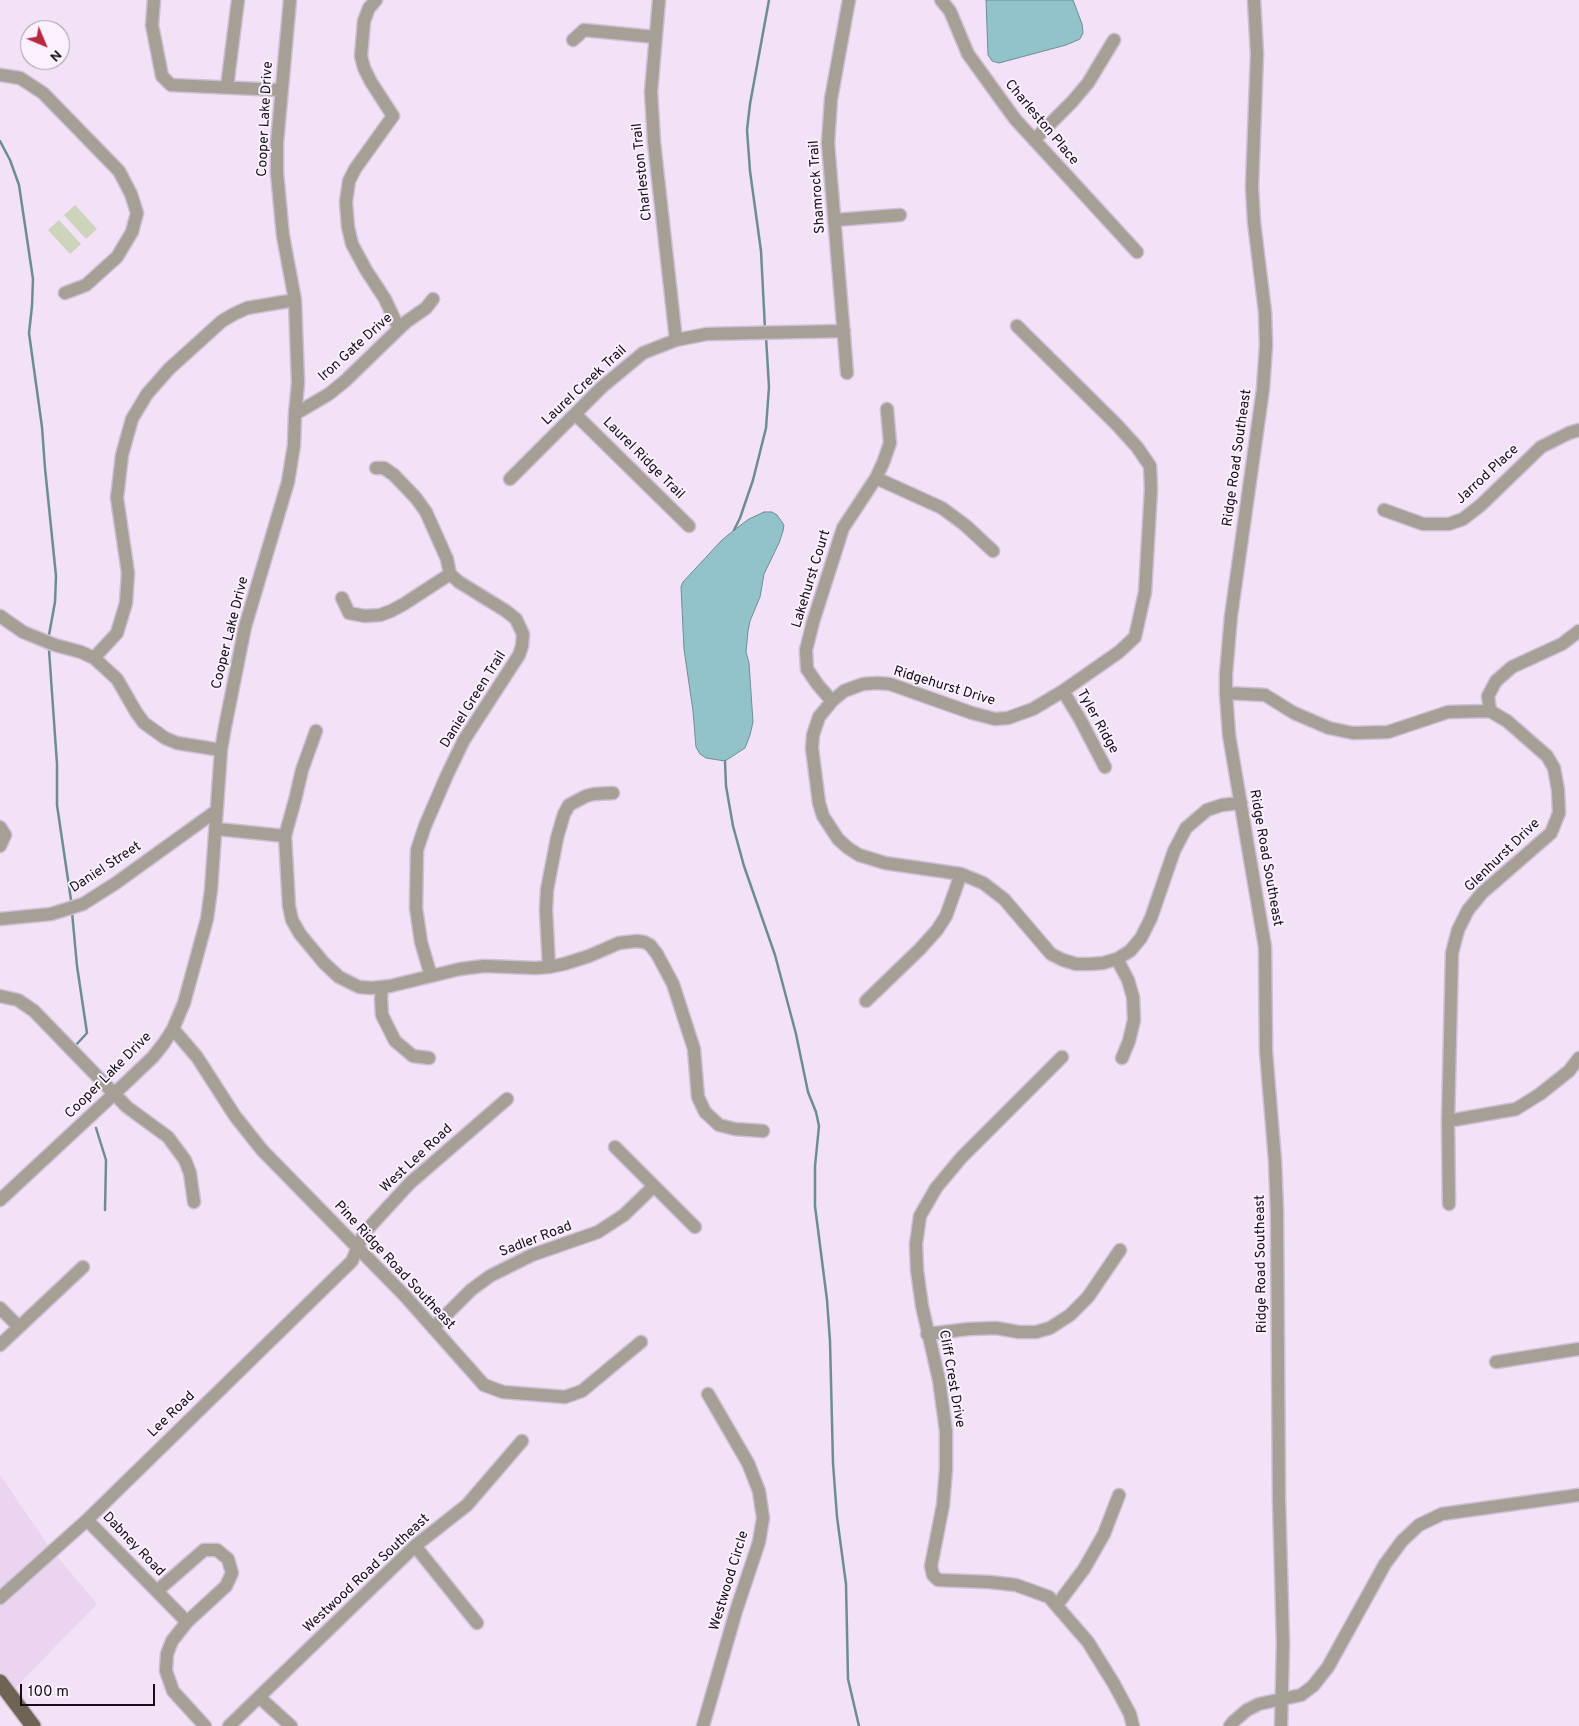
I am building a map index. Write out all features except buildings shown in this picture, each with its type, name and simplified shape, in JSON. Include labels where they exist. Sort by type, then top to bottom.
[{"type":"main road","points":[[0,1682],[33,1726]]},
{"type":"street","points":[[154,0],[152,25],[162,76],[165,80],[171,84],[281,90]]},
{"type":"street","points":[[227,88],[238,0]]},
{"type":"street","name":"Cooper Lake Drive","points":[[0,1200],[153,1056],[173,1029],[186,996],[206,918],[211,890],[217,829],[216,811],[222,750],[245,627],[288,482],[294,445],[298,383],[294,300],[278,194],[277,143],[290,0]]},
{"type":"street","points":[[376,0],[369,8],[364,21],[361,56],[364,68],[393,116],[355,169],[349,181],[346,202],[348,227],[352,244],[366,270],[385,298],[399,329]]},
{"type":"street","name":"Charleston Trail","points":[[660,0],[651,92],[654,142],[676,340]]},
{"type":"street","name":"Shamrock Trail","points":[[847,373],[828,142],[830,108],[849,0]]},
{"type":"street","name":"Charleston Place","points":[[941,0],[950,11],[968,54],[1015,119],[1136,252]]},
{"type":"street","name":"Ridge Road Southeast","points":[[1254,0],[1257,54],[1252,196],[1265,312],[1266,362],[1231,616],[1226,693],[1229,735],[1265,947],[1266,1051],[1276,1178],[1279,1499],[1283,1644],[1281,1726]]},
{"type":"street","points":[[573,40],[584,30],[655,37]]},
{"type":"street","points":[[1034,140],[1088,83],[1114,40]]},
{"type":"street","points":[[0,74],[20,78],[43,93],[119,171],[142,214],[117,257],[86,285],[65,293]]},
{"type":"street","points":[[835,220],[900,215]]},
{"type":"street","name":"Iron Gate Drive","points":[[295,414],[328,394],[399,329],[426,308],[433,299]]},
{"type":"street","points":[[94,658],[117,633],[126,603],[128,573],[117,498],[122,455],[132,419],[147,394],[169,369],[222,321],[247,308],[294,300]]},
{"type":"street","name":"Ridgehurst Drive","points":[[1017,326],[1137,446],[1150,466],[1151,489],[1145,592],[1135,637],[1119,652],[1063,691],[1021,714],[1008,718],[995,719],[972,713],[890,684],[863,684],[844,691],[832,700],[817,722],[813,735],[812,748],[819,803],[829,828],[848,848],[859,855],[885,863],[962,874],[983,883],[999,895],[1051,954],[1076,964],[1090,964],[1117,959],[1130,951],[1141,938],[1151,918],[1174,851],[1186,828],[1207,810],[1222,805],[1240,803]]},
{"type":"street","name":"Laurel Creek Trail","points":[[510,479],[602,387],[643,353],[676,340],[707,334],[844,331]]},
{"type":"street","name":"Lakehurst Court","points":[[832,700],[807,669],[806,650],[843,528],[876,478],[890,443],[887,409]]},
{"type":"street","name":"Laurel Ridge Trail","points":[[575,414],[689,526]]},
{"type":"street","name":"Jarrod Place","points":[[1384,510],[1423,524],[1449,524],[1463,519],[1481,505],[1541,447],[1579,430]]},
{"type":"street","points":[[342,598],[350,613],[365,616],[380,615],[404,604],[450,574],[448,559],[426,512],[416,498],[394,475],[384,468],[376,468]]},
{"type":"street","points":[[876,478],[942,508],[965,524],[993,551]]},
{"type":"street","name":"Daniel Green Trail","points":[[431,976],[421,942],[416,908],[417,850],[436,801],[464,740],[519,655],[523,634],[516,620],[506,611],[459,582],[450,574]]},
{"type":"street","points":[[0,616],[23,632],[94,658],[117,679],[136,712],[153,730],[165,738],[177,743],[222,750]]},
{"type":"street","points":[[1226,693],[1265,695],[1294,713],[1329,728],[1353,733],[1388,732],[1448,712],[1490,711],[1488,696],[1496,680],[1512,667],[1562,644],[1579,631]]},
{"type":"street","name":"Tyler Ridge","points":[[1063,691],[1105,767]]},
{"type":"street","name":"Glenhurst Drive","points":[[1449,1204],[1448,1121],[1452,953],[1458,930],[1468,910],[1482,893],[1551,833],[1559,813],[1558,790],[1554,768],[1548,756],[1507,721],[1490,711]]},
{"type":"street","points":[[316,731],[302,770],[296,800],[285,836],[289,906],[292,920],[300,934],[339,978],[359,987],[382,987],[460,969],[484,966],[550,967],[589,956],[618,943],[644,942],[650,945],[666,970],[685,1019],[694,1049],[698,1097],[705,1112],[719,1125],[735,1129],[763,1131]]},
{"type":"street","points":[[550,967],[546,910],[547,890],[557,838],[564,814],[570,805],[586,796],[613,793]]},
{"type":"street","name":"Daniel Street","points":[[0,919],[51,914],[83,904],[216,811]]},
{"type":"street","points":[[0,827],[5,835],[0,846]]},
{"type":"street","points":[[217,829],[285,836]]},
{"type":"street","points":[[866,1001],[937,930],[946,916],[962,874]]},
{"type":"street","points":[[1117,959],[1128,980],[1133,997],[1134,1020],[1129,1041],[1122,1058]]},
{"type":"street","points":[[382,987],[382,1014],[395,1041],[413,1056],[429,1058]]},
{"type":"street","points":[[0,996],[18,1000],[34,1011],[114,1094],[137,1115],[168,1137],[178,1150],[190,1173],[194,1202]]},
{"type":"street","name":"Pine Ridge Road Southeast","points":[[173,1029],[197,1057],[235,1116],[262,1150],[405,1296],[484,1385],[503,1392],[565,1397],[582,1392],[640,1342]]},
{"type":"street","name":"Cliff Crest Drive","points":[[1062,1057],[961,1158],[936,1188],[920,1216],[916,1244],[917,1270],[922,1306],[939,1380],[946,1431],[946,1469],[943,1505],[931,1566],[933,1575],[938,1580],[1016,1585],[1049,1597],[1088,1642],[1114,1684],[1130,1714],[1133,1726]]},
{"type":"street","points":[[1448,1121],[1516,1109],[1540,1094],[1568,1071],[1579,1058]]},
{"type":"street","name":"West Lee Road","points":[[357,1248],[364,1233],[410,1183],[507,1099]]},
{"type":"street","points":[[614,1147],[695,1227]]},
{"type":"street","name":"Sadler Road","points":[[432,1328],[471,1290],[490,1276],[532,1255],[598,1232],[624,1215],[654,1186]]},
{"type":"street","name":"Lee Road","points":[[0,1598],[87,1520],[352,1261],[357,1248]]},
{"type":"street","points":[[928,1334],[996,1328],[1019,1332],[1036,1332],[1050,1328],[1070,1315],[1088,1296],[1120,1250]]},
{"type":"street","points":[[0,1345],[83,1267]]},
{"type":"street","points":[[0,1308],[19,1327]]},
{"type":"street","points":[[1496,1362],[1579,1349]]},
{"type":"street","name":"Westwood Circle","points":[[703,1726],[736,1611],[760,1542],[763,1518],[759,1491],[748,1463],[708,1394]]},
{"type":"street","name":"Westwood Road Southeast","points":[[229,1726],[415,1546],[467,1505],[522,1441]]},
{"type":"street","points":[[1057,1605],[1084,1569],[1104,1534],[1119,1495]]},
{"type":"street","points":[[1230,1726],[1247,1710],[1259,1704],[1301,1695],[1313,1686],[1321,1677],[1385,1564],[1402,1541],[1419,1525],[1442,1514],[1579,1496]]},
{"type":"street","name":"Dabney Road","points":[[87,1520],[188,1622]]},
{"type":"street","points":[[415,1546],[477,1622]]},
{"type":"street","name":"Dabney Road","points":[[157,1592],[204,1550],[216,1550],[228,1558],[232,1573],[226,1586],[188,1622],[172,1641],[167,1654],[166,1671],[173,1691],[206,1726]]},
{"type":"street","points":[[259,1697],[291,1726]]},
{"type":"shaded area","points":[[986,0],[1073,0],[1082,24],[1083,33],[1080,39],[1066,45],[999,63],[992,61],[988,55]]},
{"type":"shaded area","points":[[75,205],[97,229],[86,239],[64,215]]},
{"type":"shaded area","points":[[59,220],[81,244],[70,254],[48,230]]},
{"type":"shaded area","points":[[764,512],[772,512],[777,515],[784,525],[779,543],[764,574],[760,597],[748,631],[746,652],[749,663],[753,722],[750,735],[745,748],[725,761],[706,758],[700,754],[696,747],[684,649],[681,587],[683,582],[721,541],[749,519]]},
{"type":"shaded area","points":[[0,1475],[50,1548],[97,1604],[13,1690],[0,1674]]},
{"type":"waterway","points":[[765,329],[761,251],[750,171],[747,130],[769,0]]},
{"type":"waterway","points":[[0,141],[10,160],[19,185],[33,279],[29,333],[42,427],[56,576],[55,602],[49,635]]},
{"type":"waterway","points":[[734,530],[753,480],[766,428],[769,387],[766,337]]},
{"type":"waterway","points":[[49,650],[57,764],[57,805],[71,900]]},
{"type":"waterway","points":[[725,761],[726,786],[733,826],[744,866],[775,955],[796,1034],[808,1092],[819,1126],[815,1166],[815,1206],[827,1300],[830,1341],[833,1463],[837,1517],[846,1584],[848,1679],[859,1726]]},
{"type":"waterway","points":[[72,912],[77,966],[87,1033],[75,1046]]},
{"type":"waterway","points":[[96,1128],[106,1160],[105,1210]]}]
